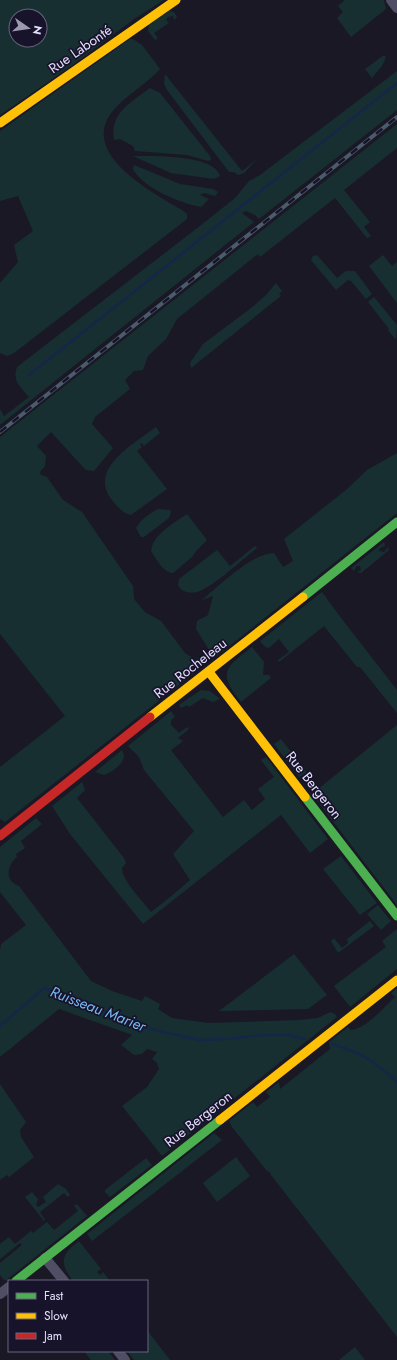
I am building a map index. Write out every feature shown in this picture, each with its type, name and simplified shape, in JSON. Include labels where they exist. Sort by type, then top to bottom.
[{"type":"street","name":"Rue Labonté","points":[[0,123],[176,0]]},
{"type":"street","points":[[391,0],[397,8]]},
{"type":"street","name":"Rue Rocheleau","points":[[0,836],[397,522]]},
{"type":"street","name":"Rue Bergeron","points":[[209,672],[397,916]]},
{"type":"street","name":"Rue Bergeron","points":[[17,1280],[397,980]]},
{"type":"street","points":[[45,1258],[63,1280]]},
{"type":"street","points":[[0,1294],[8,1288]]},
{"type":"street","points":[[119,1352],[125,1360]]},
{"type":"green space","points":[[0,0],[164,0],[134,19],[74,64],[0,115]]},
{"type":"green space","points":[[345,0],[384,0],[386,9],[351,37],[337,18],[343,12],[338,6]]},
{"type":"green space","points":[[169,11],[174,12],[177,17],[174,20],[173,16],[168,17],[166,20],[169,23],[154,33],[158,38],[155,40],[148,31],[149,25]]},
{"type":"green space","points":[[130,39],[133,39],[142,45],[160,69],[123,100],[112,112],[104,128],[105,143],[112,157],[138,183],[182,210],[187,214],[187,219],[14,353],[7,356],[0,353],[0,283],[18,262],[14,245],[33,231],[18,196],[0,201],[0,131]]},
{"type":"green space","points":[[384,55],[386,57],[382,66],[372,78],[365,69]]},
{"type":"green space","points":[[397,71],[397,110],[259,219],[255,215],[246,211],[242,213],[254,222],[0,425],[0,409],[4,416],[29,397],[16,380],[17,367],[235,198],[249,181],[260,175]]},
{"type":"green space","points":[[165,74],[242,171],[257,159],[244,173],[238,175],[234,172],[229,172],[167,90],[164,84]]},
{"type":"green space","points":[[150,88],[160,93],[210,156],[211,160],[208,161],[187,155],[135,151],[133,146],[120,139],[114,140],[113,131],[118,116],[129,104]]},
{"type":"green space","points":[[397,124],[397,148],[344,190],[370,222],[364,227],[371,236],[367,238],[335,198],[260,257],[258,254],[177,319],[166,339],[148,356],[143,370],[134,371],[125,380],[130,389],[95,417],[92,424],[113,448],[94,471],[86,470],[51,432],[37,446],[46,456],[45,466],[40,472],[41,475],[47,477],[63,500],[82,512],[133,586],[134,599],[145,612],[161,621],[185,653],[196,660],[202,655],[208,662],[5,822],[0,819],[0,767],[65,716],[0,634],[0,437]]},
{"type":"green space","points":[[133,156],[195,160],[207,164],[215,169],[220,176],[214,179],[171,173]]},
{"type":"green space","points":[[134,165],[180,184],[213,189],[218,192],[215,196],[204,193],[200,195],[209,199],[201,207],[192,205],[163,194],[153,188],[138,176],[133,169]]},
{"type":"green space","points":[[317,255],[337,278],[346,271],[355,271],[372,294],[366,299],[351,281],[348,280],[336,290],[311,260],[313,256]]},
{"type":"green space","points":[[383,255],[392,266],[397,262],[397,303],[369,266]]},
{"type":"green space","points":[[276,283],[282,291],[279,294],[281,296],[191,368],[190,363],[203,344],[251,308],[266,295]]},
{"type":"green space","points":[[374,297],[397,325],[396,340],[368,302]]},
{"type":"green space","points":[[156,427],[160,433],[144,446],[142,443],[140,445],[142,447],[137,451],[167,489],[131,515],[122,511],[112,500],[106,489],[105,478],[109,467],[126,449]]},
{"type":"green space","points":[[397,453],[397,513],[217,656],[211,653],[196,629],[197,621],[208,615],[213,596],[202,600],[236,571],[265,554],[274,553],[283,567],[293,561],[284,539],[346,490],[367,470]]},
{"type":"green space","points":[[158,509],[170,510],[171,512],[169,518],[144,537],[141,537],[136,528],[143,519]]},
{"type":"green space","points":[[187,514],[207,540],[192,557],[173,573],[169,572],[160,565],[151,551],[160,534],[170,525]]},
{"type":"green space","points":[[384,542],[385,546],[380,548],[379,551],[384,552],[388,547],[389,550],[361,573],[357,572],[361,570],[360,566],[357,566],[354,571],[351,568]]},
{"type":"green space","points":[[255,546],[257,548],[211,585],[192,593],[183,591],[179,587],[179,579],[217,550],[230,566]]},
{"type":"green space","points":[[322,592],[397,690],[397,713],[360,667],[357,667],[324,626],[279,662],[278,660],[289,652],[279,639],[269,648],[265,647],[260,641]]},
{"type":"green space","points":[[252,647],[264,662],[263,675],[269,675],[271,678],[241,702],[229,684],[227,671],[236,660]]},
{"type":"green space","points":[[201,690],[210,691],[220,699],[213,702],[203,698],[189,707],[187,705],[181,708],[179,705]]},
{"type":"green space","points":[[171,711],[175,717],[171,720],[171,725],[179,733],[187,727],[189,729],[178,738],[183,741],[171,750],[223,817],[244,800],[252,810],[265,799],[258,789],[274,777],[261,760],[266,757],[328,839],[310,853],[281,815],[143,924],[70,834],[52,806],[82,782],[85,790],[77,798],[124,858],[126,863],[122,868],[123,873],[125,879],[134,891],[151,912],[169,898],[190,880],[173,854],[194,831],[144,770],[139,757],[128,746]]},
{"type":"green space","points":[[397,725],[397,905],[312,794]]},
{"type":"green space","points":[[281,739],[307,773],[299,777],[274,744]]},
{"type":"green space","points":[[122,750],[124,755],[122,762],[117,767],[104,775],[95,772]]},
{"type":"green space","points":[[36,818],[42,824],[21,841],[25,848],[16,854],[17,857],[9,868],[9,877],[14,884],[19,886],[91,981],[112,991],[142,1001],[145,996],[160,1004],[158,1009],[172,1018],[208,1023],[298,1020],[318,1018],[330,1012],[335,1014],[337,1017],[162,1156],[122,1106],[147,1087],[159,1069],[157,1063],[152,1059],[157,1052],[147,1049],[142,1054],[134,1055],[121,1045],[132,1035],[59,1009],[0,1057],[1,944],[26,925],[0,892],[0,847]]},
{"type":"green space","points":[[341,856],[377,903],[360,915],[323,869]]},
{"type":"green space","points":[[378,905],[391,921],[381,930],[367,914]]},
{"type":"green space","points":[[370,921],[374,926],[338,953],[331,941],[334,938],[342,948],[348,943],[347,939]]},
{"type":"green space","points":[[397,929],[397,969],[350,1007],[334,986],[386,947],[382,941]]},
{"type":"green space","points":[[294,954],[327,995],[308,1009],[219,1011]]},
{"type":"green space","points":[[397,988],[397,1337],[270,1172],[267,1171],[232,1127],[229,1121],[253,1102],[257,1107],[270,1097],[266,1092],[279,1082],[280,1089],[330,1049],[329,1042],[348,1027],[351,1030],[363,1026],[369,1022],[395,997],[391,993]]},
{"type":"green space","points":[[0,1084],[26,1122],[20,1130],[21,1137],[34,1157],[9,1177],[7,1175],[0,1180]]},
{"type":"green space","points":[[214,1133],[222,1140],[92,1241],[87,1234]]},
{"type":"green space","points":[[236,1157],[250,1176],[217,1202],[203,1183]]},
{"type":"green space","points":[[146,1158],[152,1165],[110,1197],[105,1192],[105,1190]]},
{"type":"green space","points":[[58,1184],[66,1189],[70,1195],[68,1197],[64,1193],[40,1212],[45,1220],[44,1221],[25,1197],[32,1192],[38,1199],[36,1205],[38,1207],[46,1202],[43,1197]]},
{"type":"green space","points":[[77,1204],[87,1216],[5,1281],[0,1275],[0,1263],[22,1245],[20,1243],[0,1259],[0,1244],[9,1237],[15,1244],[31,1231],[33,1233],[47,1222],[54,1230],[78,1211],[74,1206]]},
{"type":"green space","points":[[79,1241],[101,1269],[97,1272],[100,1275],[103,1272],[109,1280],[72,1280],[68,1275],[64,1264],[64,1259],[68,1250]]},
{"type":"green space","points":[[148,1331],[170,1360],[134,1360],[128,1352],[148,1352]]},
{"type":"green space","points":[[355,1347],[365,1360],[339,1360]]},
{"type":"green space","points":[[85,1352],[109,1352],[115,1360],[91,1360]]},
{"type":"waterway","points":[[29,375],[397,83]]},
{"type":"waterway","name":"Ruisseau Marier","points":[[0,1026],[44,988],[86,1001],[101,1010],[137,1026],[199,1040],[262,1035],[289,1035],[305,1039]]},
{"type":"waterway","name":"Ruisseau Marier","points":[[332,1044],[368,1058],[397,1082]]},
{"type":"railway","points":[[0,432],[397,117]]},
{"type":"traffic: fast","points":[[303,597],[397,522]]},
{"type":"traffic: fast","points":[[305,797],[397,916]]},
{"type":"traffic: fast","points":[[17,1280],[220,1120]]},
{"type":"traffic: slow","points":[[0,123],[176,0]]},
{"type":"traffic: slow","points":[[150,717],[303,597]]},
{"type":"traffic: slow","points":[[209,672],[305,797]]},
{"type":"traffic: slow","points":[[220,1120],[397,980]]},
{"type":"traffic: jam","points":[[0,836],[150,717]]}]
